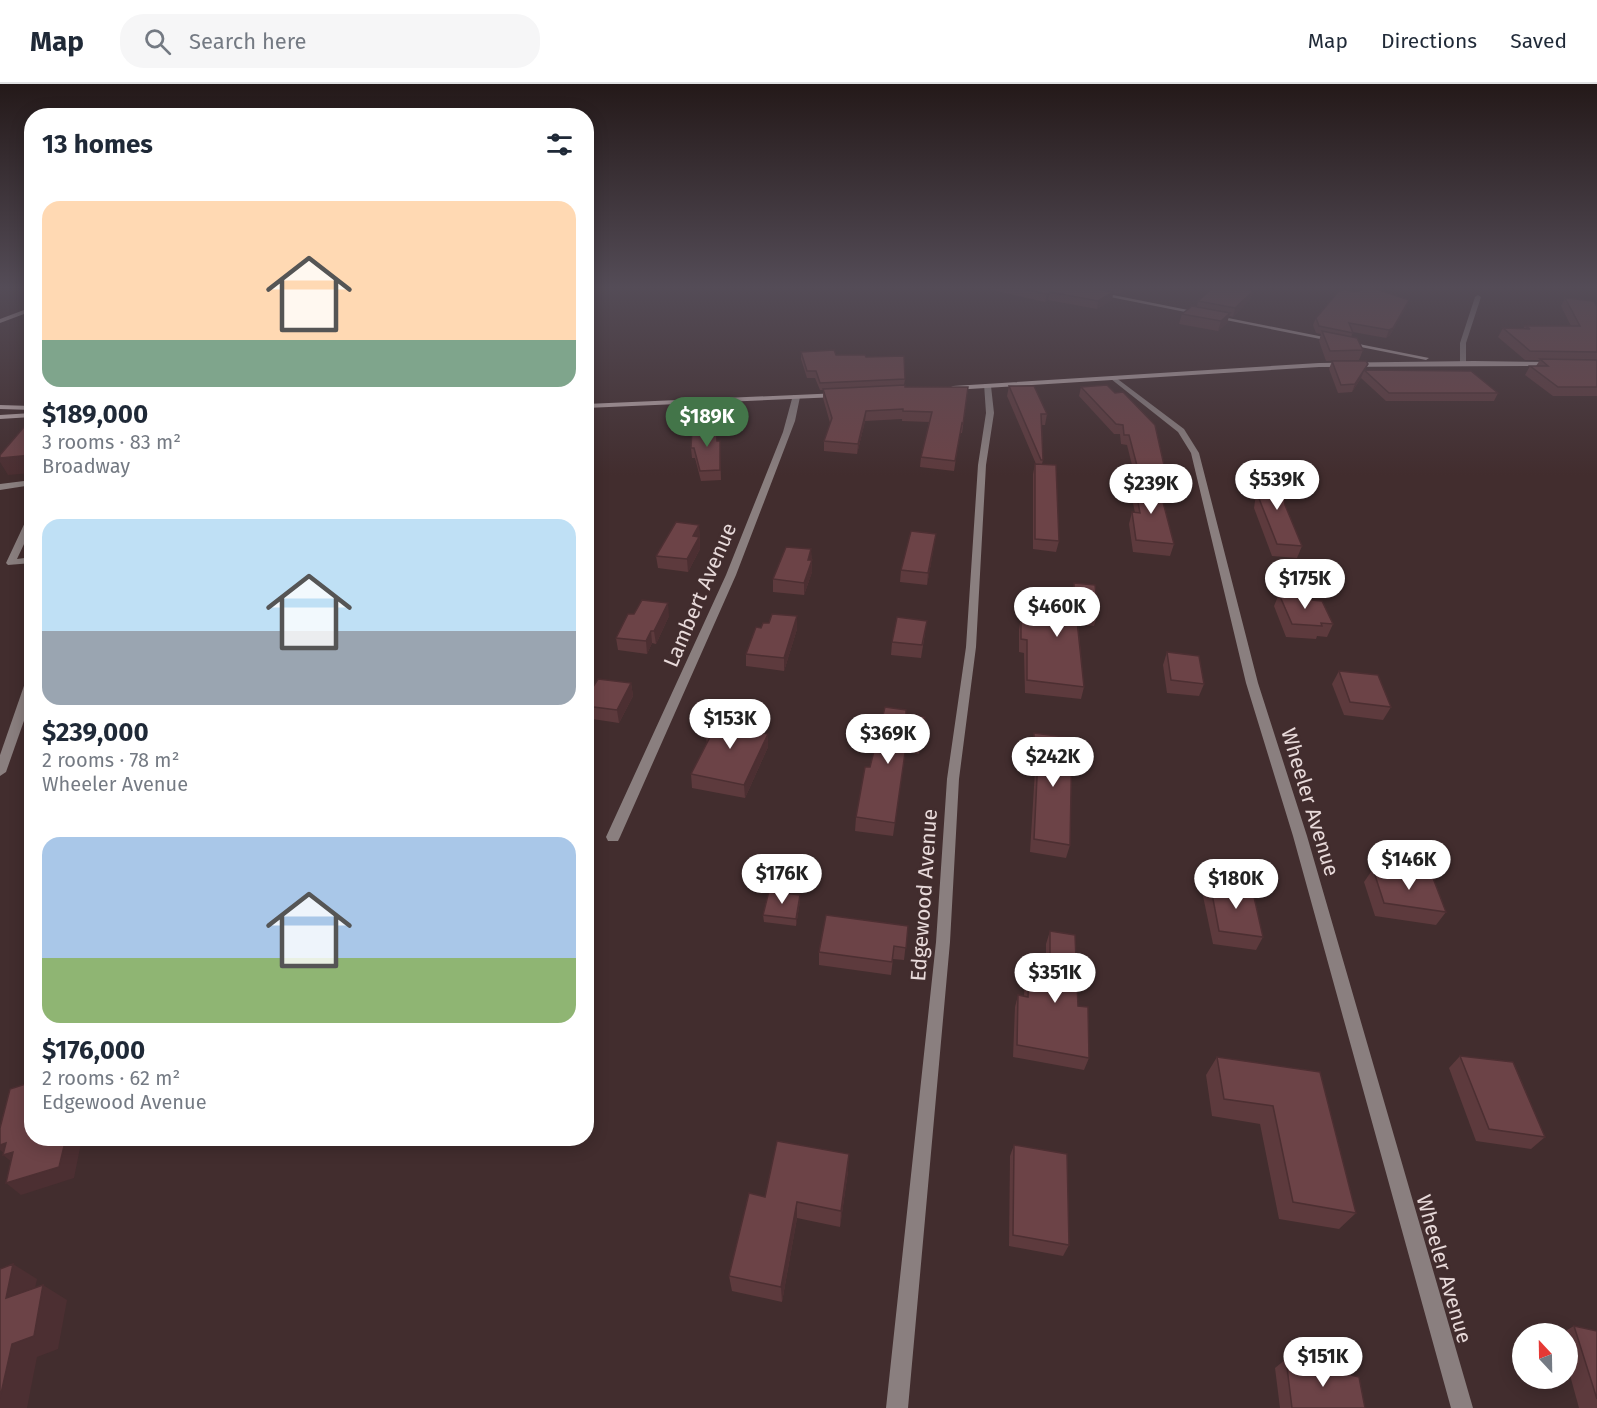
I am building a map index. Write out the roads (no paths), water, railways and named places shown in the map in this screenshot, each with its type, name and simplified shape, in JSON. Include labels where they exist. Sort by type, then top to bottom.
[{"type":"main road","points":[[1389,351],[1452,363]]},
{"type":"main road","points":[[939,389],[1308,365],[1463,363],[1564,365]]},
{"type":"main road","points":[[594,406],[848,394]]},
{"type":"main road","points":[[0,407],[24,408]]},
{"type":"main road","points":[[0,417],[24,416]]},
{"type":"street","points":[[1463,363],[1464,351]]},
{"type":"street","name":"Wheeler Avenue","points":[[1113,378],[1181,431],[1195,453],[1252,683],[1300,836],[1462,1408]]},
{"type":"street","name":"Edgewood Avenue","points":[[897,1408],[942,953],[953,779],[971,648],[982,465],[990,413],[987,386]]},
{"type":"street","name":"Lambert Avenue","points":[[613,837],[740,557],[767,480],[793,421],[796,397]]},
{"type":"street","points":[[0,487],[24,483]]},
{"type":"street","points":[[11,563],[24,534]]},
{"type":"street","points":[[0,564],[24,561]]},
{"type":"street","points":[[0,772],[24,703]]}]
